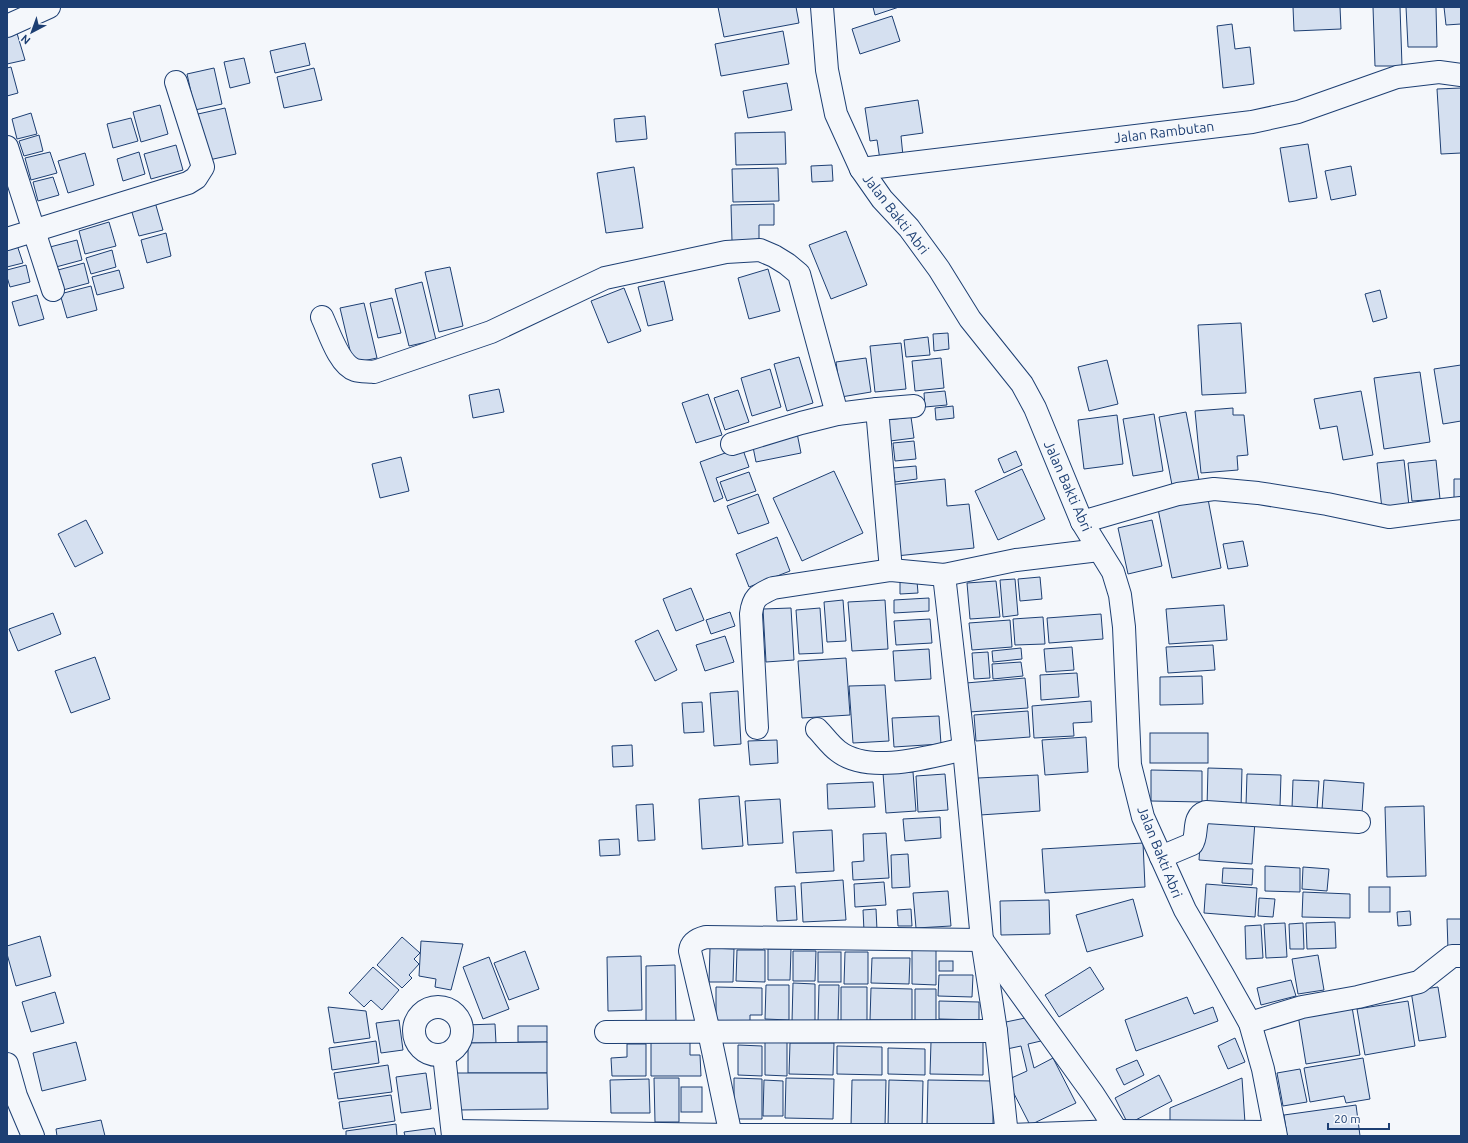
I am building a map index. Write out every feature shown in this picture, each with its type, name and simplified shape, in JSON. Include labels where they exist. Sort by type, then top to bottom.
[{"type":"street","points":[[7,26],[49,7]]},
{"type":"street","name":"Jalan Bakti Abri","points":[[822,7],[827,70],[836,114],[861,169],[882,198],[909,228],[939,269],[970,319],[1022,384],[1035,408],[1082,522],[1113,572],[1120,595],[1124,627],[1130,765],[1143,816],[1185,910],[1250,1023],[1263,1069],[1276,1134]]},
{"type":"street","name":"Jalan Rambutan","points":[[861,169],[1252,122],[1298,112],[1397,77],[1439,72],[1461,75]]},
{"type":"street","points":[[7,239],[188,183],[196,178],[203,167],[176,82]]},
{"type":"street","points":[[7,147],[53,290]]},
{"type":"street","points":[[322,317],[341,359],[355,370],[374,372],[491,332],[605,278],[726,252],[760,250],[787,264],[799,274],[837,414]]},
{"type":"street","points":[[732,444],[800,423],[837,414],[914,406]]},
{"type":"street","points":[[877,410],[891,570]]},
{"type":"street","points":[[1082,522],[1178,494],[1214,489],[1258,493],[1320,502],[1389,517],[1461,508]]},
{"type":"street","points":[[757,728],[751,614],[753,602],[760,594],[773,588],[891,570],[944,574],[1016,560],[1099,550]]},
{"type":"street","points":[[944,574],[964,749],[982,940],[996,1031],[1007,1136]]},
{"type":"street","points":[[816,729],[838,752],[865,762],[913,760],[964,749]]},
{"type":"street","points":[[1162,857],[1192,844],[1195,841],[1197,820],[1199,816],[1206,812],[1359,822]]},
{"type":"street","points":[[731,1136],[690,951],[691,946],[699,938],[982,940]]},
{"type":"street","points":[[982,940],[1093,1094],[1117,1131]]},
{"type":"street","points":[[1250,1023],[1302,1007],[1358,997],[1419,982],[1452,956],[1461,956]]},
{"type":"street","points":[[606,1032],[996,1031]]},
{"type":"street","points":[[444,1055],[453,1134],[1007,1136],[1117,1131],[1276,1134]]},
{"type":"street","points":[[7,1064],[16,1096],[33,1136]]},
{"type":"building","points":[[718,7],[796,7],[799,23],[724,37]]},
{"type":"building","points":[[873,7],[899,7],[875,15]]},
{"type":"building","points":[[1293,7],[1340,7],[1341,29],[1294,31]]},
{"type":"building","points":[[1373,7],[1400,7],[1402,66],[1375,66]]},
{"type":"building","points":[[1406,7],[1436,7],[1437,47],[1408,47]]},
{"type":"building","points":[[1444,7],[1461,7],[1461,24],[1446,25]]},
{"type":"building","points":[[892,16],[900,41],[860,54],[852,29]]},
{"type":"building","points":[[1232,24],[1235,49],[1250,47],[1254,84],[1223,88],[1217,26]]},
{"type":"building","points":[[16,30],[25,60],[7,64],[7,33]]},
{"type":"building","points":[[783,31],[789,64],[721,76],[715,44]]},
{"type":"building","points":[[305,43],[310,65],[275,73],[270,51]]},
{"type":"building","points":[[244,58],[250,83],[230,88],[224,62]]},
{"type":"building","points":[[11,67],[18,93],[7,96],[7,68]]},
{"type":"building","points":[[214,68],[222,104],[195,110],[187,74]]},
{"type":"building","points":[[314,68],[322,100],[284,108],[277,77]]},
{"type":"building","points":[[787,83],[792,110],[748,118],[743,91]]},
{"type":"building","points":[[1461,88],[1461,153],[1441,154],[1437,89]]},
{"type":"building","points":[[918,100],[923,133],[901,136],[903,156],[880,160],[877,140],[870,141],[865,108]]},
{"type":"building","points":[[160,105],[168,134],[141,142],[133,112]]},
{"type":"building","points":[[225,108],[236,154],[209,160],[198,114]]},
{"type":"building","points":[[31,113],[37,134],[17,139],[12,119]]},
{"type":"building","points":[[645,116],[647,139],[616,142],[614,119]]},
{"type":"building","points":[[131,118],[138,141],[113,148],[107,124]]},
{"type":"building","points":[[785,132],[786,164],[736,165],[735,133]]},
{"type":"building","points":[[39,135],[43,151],[24,156],[19,141]]},
{"type":"building","points":[[1308,144],[1317,198],[1289,202],[1280,148]]},
{"type":"building","points":[[176,145],[183,170],[151,179],[144,154]]},
{"type":"building","points":[[50,152],[57,173],[31,180],[25,158]]},
{"type":"building","points":[[139,152],[145,174],[123,181],[117,159]]},
{"type":"building","points":[[85,153],[94,185],[68,193],[58,161]]},
{"type":"building","points":[[832,165],[833,181],[812,182],[811,166]]},
{"type":"building","points":[[1351,166],[1356,195],[1331,200],[1325,171]]},
{"type":"building","points":[[634,167],[643,228],[606,233],[597,173]]},
{"type":"building","points":[[778,168],[779,201],[733,202],[732,169]]},
{"type":"building","points":[[53,177],[59,195],[38,201],[33,182]]},
{"type":"building","points":[[155,202],[163,230],[139,236],[131,209]]},
{"type":"building","points":[[774,204],[774,225],[759,225],[759,240],[732,241],[731,205]]},
{"type":"building","points":[[109,222],[116,246],[85,254],[79,231]]},
{"type":"building","points":[[846,231],[867,285],[831,299],[809,245]]},
{"type":"building","points":[[166,233],[171,256],[147,263],[141,240]]},
{"type":"building","points":[[77,240],[82,260],[56,267],[50,247]]},
{"type":"building","points":[[17,245],[23,263],[7,267],[7,248]]},
{"type":"building","points":[[112,250],[116,267],[91,274],[86,258]]},
{"type":"building","points":[[84,263],[89,283],[63,290],[58,270]]},
{"type":"building","points":[[26,265],[30,282],[10,287],[7,277],[7,270]]},
{"type":"building","points":[[450,267],[463,326],[439,332],[425,272]]},
{"type":"building","points":[[768,269],[780,311],[749,319],[738,278]]},
{"type":"building","points":[[119,270],[124,288],[97,295],[92,277]]},
{"type":"building","points":[[664,281],[673,320],[648,326],[638,287]]},
{"type":"building","points":[[422,282],[436,340],[409,346],[395,289]]},
{"type":"building","points":[[91,286],[97,310],[67,318],[60,294]]},
{"type":"building","points":[[624,288],[641,331],[608,343],[591,301]]},
{"type":"building","points":[[1380,290],[1387,318],[1373,322],[1365,294]]},
{"type":"building","points":[[37,295],[44,319],[19,326],[12,302]]},
{"type":"building","points":[[392,298],[401,333],[378,338],[370,303]]},
{"type":"building","points":[[364,303],[377,358],[353,363],[340,308]]},
{"type":"building","points":[[1241,323],[1246,393],[1202,395],[1198,325]]},
{"type":"building","points":[[948,333],[949,349],[934,351],[933,334]]},
{"type":"building","points":[[928,337],[930,355],[906,357],[904,340]]},
{"type":"building","points":[[901,343],[906,389],[875,392],[870,346]]},
{"type":"building","points":[[799,357],[813,403],[787,411],[774,364]]},
{"type":"building","points":[[866,358],[871,392],[841,397],[836,362]]},
{"type":"building","points":[[941,358],[944,388],[915,391],[912,361]]},
{"type":"building","points":[[1107,360],[1118,404],[1089,411],[1078,367]]},
{"type":"building","points":[[1461,365],[1461,421],[1443,424],[1434,369]]},
{"type":"building","points":[[770,369],[781,407],[752,416],[741,378]]},
{"type":"building","points":[[1420,372],[1430,442],[1384,449],[1374,378]]},
{"type":"building","points":[[499,389],[504,412],[473,418],[469,395]]},
{"type":"building","points":[[738,390],[749,422],[725,430],[714,398]]},
{"type":"building","points":[[945,391],[947,405],[925,407],[924,393]]},
{"type":"building","points":[[1361,391],[1373,455],[1343,460],[1337,426],[1320,429],[1314,399]]},
{"type":"building","points":[[708,394],[722,435],[696,443],[682,403]]},
{"type":"building","points":[[953,406],[954,418],[936,420],[935,408]]},
{"type":"building","points":[[1233,408],[1233,415],[1244,415],[1248,455],[1237,456],[1238,470],[1201,473],[1195,411]]},
{"type":"building","points":[[1186,412],[1199,480],[1172,485],[1159,417]]},
{"type":"building","points":[[1154,414],[1163,471],[1133,476],[1123,419]]},
{"type":"building","points":[[1117,415],[1123,464],[1084,469],[1078,420]]},
{"type":"building","points":[[911,417],[914,438],[890,441],[888,420]]},
{"type":"building","points":[[797,433],[801,453],[756,462],[752,442]]},
{"type":"building","points":[[914,441],[916,459],[895,461],[893,443]]},
{"type":"building","points":[[742,447],[749,467],[716,478],[723,498],[714,502],[700,462]]},
{"type":"building","points":[[1016,451],[1022,465],[1004,473],[998,459]]},
{"type":"building","points":[[401,457],[409,491],[380,498],[372,464]]},
{"type":"building","points":[[1404,460],[1409,506],[1382,509],[1377,463]]},
{"type":"building","points":[[1436,460],[1440,499],[1412,501],[1408,463]]},
{"type":"building","points":[[916,466],[917,479],[895,482],[893,468]]},
{"type":"building","points":[[1022,469],[1045,519],[998,540],[975,491]]},
{"type":"building","points":[[834,471],[863,533],[802,561],[773,498]]},
{"type":"building","points":[[749,472],[756,491],[727,501],[720,482]]},
{"type":"building","points":[[945,479],[947,506],[969,504],[974,548],[896,556],[888,485]]},
{"type":"building","points":[[1454,479],[1461,479],[1461,497],[1454,498]]},
{"type":"building","points":[[758,494],[769,523],[738,534],[727,506]]},
{"type":"building","points":[[1208,499],[1221,568],[1172,578],[1158,509]]},
{"type":"building","points":[[86,520],[103,553],[75,567],[58,534]]},
{"type":"building","points":[[1152,520],[1162,566],[1128,574],[1118,528]]},
{"type":"building","points":[[777,537],[790,571],[749,587],[736,554]]},
{"type":"building","points":[[1243,541],[1248,566],[1228,569],[1223,544]]},
{"type":"building","points":[[1040,577],[1042,599],[1020,601],[1018,579]]},
{"type":"building","points":[[1015,579],[1018,615],[1003,617],[1000,580]]},
{"type":"building","points":[[917,581],[918,593],[900,594],[900,582]]},
{"type":"building","points":[[996,581],[1000,617],[970,619],[967,583]]},
{"type":"building","points":[[691,588],[704,620],[676,631],[663,599]]},
{"type":"building","points":[[929,598],[929,611],[894,613],[894,600]]},
{"type":"building","points":[[843,600],[846,641],[827,642],[824,602]]},
{"type":"building","points":[[885,600],[888,649],[852,651],[848,602]]},
{"type":"building","points":[[1224,605],[1227,640],[1169,644],[1166,609]]},
{"type":"building","points":[[791,608],[794,660],[766,662],[763,609]]},
{"type":"building","points":[[820,608],[823,653],[799,654],[796,610]]},
{"type":"building","points":[[730,612],[735,626],[711,634],[706,620]]},
{"type":"building","points":[[53,613],[61,634],[18,651],[9,629]]},
{"type":"building","points":[[1101,614],[1103,639],[1049,643],[1047,618]]},
{"type":"building","points":[[1043,617],[1045,644],[1015,645],[1013,619]]},
{"type":"building","points":[[930,619],[932,643],[896,645],[894,621]]},
{"type":"building","points":[[1010,620],[1012,647],[972,650],[969,623]]},
{"type":"building","points":[[658,630],[677,670],[655,681],[635,641]]},
{"type":"building","points":[[725,636],[734,662],[705,671],[696,645]]},
{"type":"building","points":[[1213,645],[1215,670],[1168,673],[1166,647]]},
{"type":"building","points":[[1072,647],[1074,670],[1046,672],[1044,649]]},
{"type":"building","points":[[1021,648],[1022,659],[993,662],[992,651]]},
{"type":"building","points":[[929,649],[931,679],[895,681],[893,651]]},
{"type":"building","points":[[988,652],[990,678],[974,679],[972,653]]},
{"type":"building","points":[[95,657],[110,699],[71,713],[55,671]]},
{"type":"building","points":[[846,658],[850,715],[802,718],[798,661]]},
{"type":"building","points":[[1021,662],[1023,676],[993,679],[992,664]]},
{"type":"building","points":[[1077,673],[1079,697],[1041,700],[1040,675]]},
{"type":"building","points":[[1202,676],[1203,704],[1160,705],[1160,677]]},
{"type":"building","points":[[1025,678],[1028,708],[969,712],[966,683]]},
{"type":"building","points":[[885,685],[889,741],[853,743],[849,686]]},
{"type":"building","points":[[738,691],[741,744],[714,746],[710,693]]},
{"type":"building","points":[[1091,701],[1092,722],[1073,723],[1074,736],[1034,738],[1032,706]]},
{"type":"building","points":[[702,702],[704,732],[684,733],[682,703]]},
{"type":"building","points":[[1028,711],[1030,737],[976,741],[974,715]]},
{"type":"building","points":[[939,716],[941,744],[894,747],[892,718]]},
{"type":"building","points":[[1150,733],[1208,733],[1208,763],[1150,763]]},
{"type":"building","points":[[1086,737],[1088,772],[1045,775],[1042,740]]},
{"type":"building","points":[[777,740],[778,763],[750,765],[748,741]]},
{"type":"building","points":[[632,745],[633,766],[613,767],[612,746]]},
{"type":"building","points":[[1208,768],[1242,769],[1241,809],[1207,807]]},
{"type":"building","points":[[1151,770],[1202,771],[1202,802],[1151,801]]},
{"type":"building","points":[[913,772],[916,811],[886,813],[883,773]]},
{"type":"building","points":[[945,774],[948,810],[918,812],[916,776]]},
{"type":"building","points":[[1247,774],[1281,775],[1280,806],[1246,805]]},
{"type":"building","points":[[1038,775],[1040,811],[980,815],[978,778]]},
{"type":"building","points":[[1293,780],[1319,781],[1317,809],[1292,808]]},
{"type":"building","points":[[1324,780],[1364,783],[1362,813],[1322,810]]},
{"type":"building","points":[[873,782],[875,807],[828,809],[827,784]]},
{"type":"building","points":[[739,796],[743,846],[702,849],[699,799]]},
{"type":"building","points":[[780,799],[783,843],[748,845],[745,801]]},
{"type":"building","points":[[653,804],[655,840],[638,841],[636,805]]},
{"type":"building","points":[[1424,806],[1426,876],[1387,877],[1385,807]]},
{"type":"building","points":[[1202,816],[1255,821],[1252,864],[1199,860]]},
{"type":"building","points":[[940,817],[941,838],[905,841],[903,819]]},
{"type":"building","points":[[832,830],[834,871],[796,873],[793,832]]},
{"type":"building","points":[[886,833],[889,878],[853,880],[852,862],[864,861],[863,834]]},
{"type":"building","points":[[619,839],[620,855],[600,856],[599,840]]},
{"type":"building","points":[[1143,843],[1145,887],[1045,893],[1042,849]]},
{"type":"building","points":[[908,854],[910,887],[892,888],[891,855]]},
{"type":"building","points":[[1265,866],[1300,868],[1300,892],[1265,891]]},
{"type":"building","points":[[1303,867],[1329,869],[1327,891],[1302,889]]},
{"type":"building","points":[[1223,868],[1253,869],[1252,885],[1222,883]]},
{"type":"building","points":[[843,880],[846,920],[803,922],[801,883]]},
{"type":"building","points":[[884,882],[886,905],[855,907],[854,884]]},
{"type":"building","points":[[1206,884],[1257,888],[1255,917],[1204,913]]},
{"type":"building","points":[[795,886],[797,920],[777,921],[775,887]]},
{"type":"building","points":[[1369,887],[1390,887],[1390,912],[1369,912]]},
{"type":"building","points":[[948,891],[951,926],[916,928],[913,893]]},
{"type":"building","points":[[1303,892],[1350,894],[1350,918],[1302,917]]},
{"type":"building","points":[[1259,898],[1275,899],[1273,917],[1258,916]]},
{"type":"building","points":[[1133,899],[1143,936],[1087,952],[1076,915]]},
{"type":"building","points":[[1049,900],[1050,934],[1001,935],[1000,901]]},
{"type":"building","points":[[876,909],[877,930],[864,931],[863,910]]},
{"type":"building","points":[[911,909],[912,926],[898,926],[897,910]]},
{"type":"building","points":[[1410,911],[1411,925],[1398,926],[1397,912]]},
{"type":"building","points":[[1447,919],[1461,919],[1461,950],[1448,950]]},
{"type":"building","points":[[1335,922],[1336,948],[1307,949],[1306,923]]},
{"type":"building","points":[[1285,923],[1287,957],[1266,958],[1264,924]]},
{"type":"building","points":[[1303,923],[1304,949],[1290,949],[1289,924]]},
{"type":"building","points":[[1261,925],[1263,958],[1246,959],[1245,926]]},
{"type":"building","points":[[40,936],[51,976],[16,986],[7,954],[7,946]]},
{"type":"building","points":[[402,937],[420,953],[414,959],[419,964],[409,975],[412,978],[402,988],[377,965]]},
{"type":"building","points":[[421,941],[463,944],[451,990],[435,987],[436,979],[419,976]]},
{"type":"building","points":[[710,948],[734,949],[733,982],[709,982]]},
{"type":"building","points":[[768,949],[791,949],[790,980],[768,980]]},
{"type":"building","points":[[737,950],[765,950],[765,982],[736,981]]},
{"type":"building","points":[[912,950],[936,950],[936,985],[912,984]]},
{"type":"building","points":[[525,951],[539,989],[509,1000],[494,963]]},
{"type":"building","points":[[793,951],[816,951],[815,981],[793,981]]},
{"type":"building","points":[[818,952],[841,952],[841,982],[818,982]]},
{"type":"building","points":[[845,952],[868,952],[868,984],[844,984]]},
{"type":"building","points":[[1318,955],[1324,990],[1298,994],[1292,959]]},
{"type":"building","points":[[641,956],[642,1010],[608,1011],[607,957]]},
{"type":"building","points":[[489,957],[509,1009],[483,1019],[463,967]]},
{"type":"building","points":[[872,958],[910,958],[909,984],[871,983]]},
{"type":"building","points":[[939,961],[953,961],[953,971],[939,971]]},
{"type":"building","points":[[675,965],[676,1022],[646,1022],[646,966]]},
{"type":"building","points":[[373,967],[399,990],[382,1010],[371,1000],[364,1007],[349,993]]},
{"type":"building","points":[[1090,967],[1104,989],[1059,1017],[1045,995]]},
{"type":"building","points":[[939,975],[973,975],[972,997],[938,996]]},
{"type":"building","points":[[1291,980],[1296,996],[1261,1005],[1257,988]]},
{"type":"building","points":[[793,983],[815,984],[815,1022],[792,1022]]},
{"type":"building","points":[[766,985],[789,985],[789,1020],[765,1019]]},
{"type":"building","points":[[819,985],[839,985],[838,1023],[818,1023]]},
{"type":"building","points":[[716,987],[762,988],[762,1015],[750,1015],[750,1025],[716,1024]]},
{"type":"building","points":[[841,987],[867,987],[867,1022],[841,1021]]},
{"type":"building","points":[[1438,987],[1446,1037],[1419,1041],[1411,991]]},
{"type":"building","points":[[871,988],[912,989],[912,1020],[870,1020]]},
{"type":"building","points":[[915,989],[936,989],[936,1023],[915,1022]]},
{"type":"building","points":[[55,992],[64,1023],[31,1032],[22,1002]]},
{"type":"building","points":[[1187,997],[1194,1014],[1213,1007],[1218,1021],[1136,1051],[1125,1020]]},
{"type":"building","points":[[939,1001],[979,1002],[979,1020],[939,1019]]},
{"type":"building","points":[[1408,1001],[1415,1046],[1365,1055],[1357,1009]]},
{"type":"building","points":[[328,1007],[366,1011],[370,1038],[334,1043]]},
{"type":"building","points":[[1352,1007],[1360,1055],[1306,1064],[1298,1015]]},
{"type":"building","points":[[1035,1016],[1041,1041],[1028,1044],[1034,1068],[1053,1058],[1076,1103],[1030,1125],[1007,1080],[1027,1071],[1021,1046],[1007,1049],[1001,1023]]},
{"type":"building","points":[[399,1020],[403,1050],[381,1053],[376,1023]]},
{"type":"building","points":[[495,1024],[496,1043],[465,1043],[465,1025]]},
{"type":"building","points":[[518,1026],[547,1026],[547,1042],[518,1042]]},
{"type":"building","points":[[765,1038],[787,1038],[787,1076],[765,1075]]},
{"type":"building","points":[[1235,1038],[1245,1062],[1228,1069],[1218,1046]]},
{"type":"building","points":[[690,1039],[690,1055],[700,1055],[701,1076],[651,1076],[651,1040]]},
{"type":"building","points":[[376,1041],[379,1063],[332,1070],[329,1048]]},
{"type":"building","points":[[76,1042],[86,1080],[42,1091],[33,1053]]},
{"type":"building","points":[[547,1042],[547,1073],[468,1073],[468,1043]]},
{"type":"building","points":[[931,1042],[983,1042],[983,1075],[930,1074]]},
{"type":"building","points":[[790,1043],[834,1043],[833,1075],[789,1074]]},
{"type":"building","points":[[627,1044],[646,1044],[646,1076],[612,1076],[611,1058],[627,1057]]},
{"type":"building","points":[[738,1045],[762,1046],[762,1076],[738,1075]]},
{"type":"building","points":[[837,1046],[882,1047],[882,1075],[837,1074]]},
{"type":"building","points":[[888,1048],[925,1049],[925,1075],[888,1074]]},
{"type":"building","points":[[1363,1058],[1370,1099],[1346,1103],[1344,1096],[1310,1102],[1304,1068]]},
{"type":"building","points":[[1137,1060],[1144,1075],[1124,1085],[1116,1069]]},
{"type":"building","points":[[388,1065],[392,1092],[338,1099],[334,1073]]},
{"type":"building","points":[[1300,1069],[1307,1102],[1283,1106],[1277,1073]]},
{"type":"building","points":[[426,1073],[431,1109],[401,1113],[396,1077]]},
{"type":"building","points":[[457,1073],[547,1073],[548,1109],[458,1110]]},
{"type":"building","points":[[1159,1075],[1172,1101],[1128,1124],[1115,1098]]},
{"type":"building","points":[[654,1078],[679,1078],[679,1122],[655,1122]]},
{"type":"building","points":[[734,1078],[762,1079],[762,1119],[734,1119]]},
{"type":"building","points":[[786,1078],[834,1079],[833,1119],[785,1118]]},
{"type":"building","points":[[1242,1078],[1245,1123],[1170,1123],[1170,1108]]},
{"type":"building","points":[[649,1079],[650,1113],[611,1113],[610,1080]]},
{"type":"building","points":[[764,1080],[783,1081],[783,1116],[763,1116]]},
{"type":"building","points":[[852,1080],[886,1080],[885,1127],[851,1126]]},
{"type":"building","points":[[889,1080],[923,1081],[922,1127],[888,1126]]},
{"type":"building","points":[[928,1080],[993,1081],[993,1127],[927,1125]]},
{"type":"building","points":[[681,1087],[702,1087],[702,1112],[681,1112]]},
{"type":"building","points":[[391,1095],[395,1121],[343,1129],[339,1102]]},
{"type":"building","points":[[1356,1105],[1360,1136],[1287,1136],[1284,1115]]},
{"type":"building","points":[[101,1120],[105,1136],[57,1136],[56,1129]]},
{"type":"building","points":[[396,1124],[397,1136],[346,1136],[346,1131]]},
{"type":"building","points":[[434,1128],[436,1136],[405,1136],[404,1132]]}]
